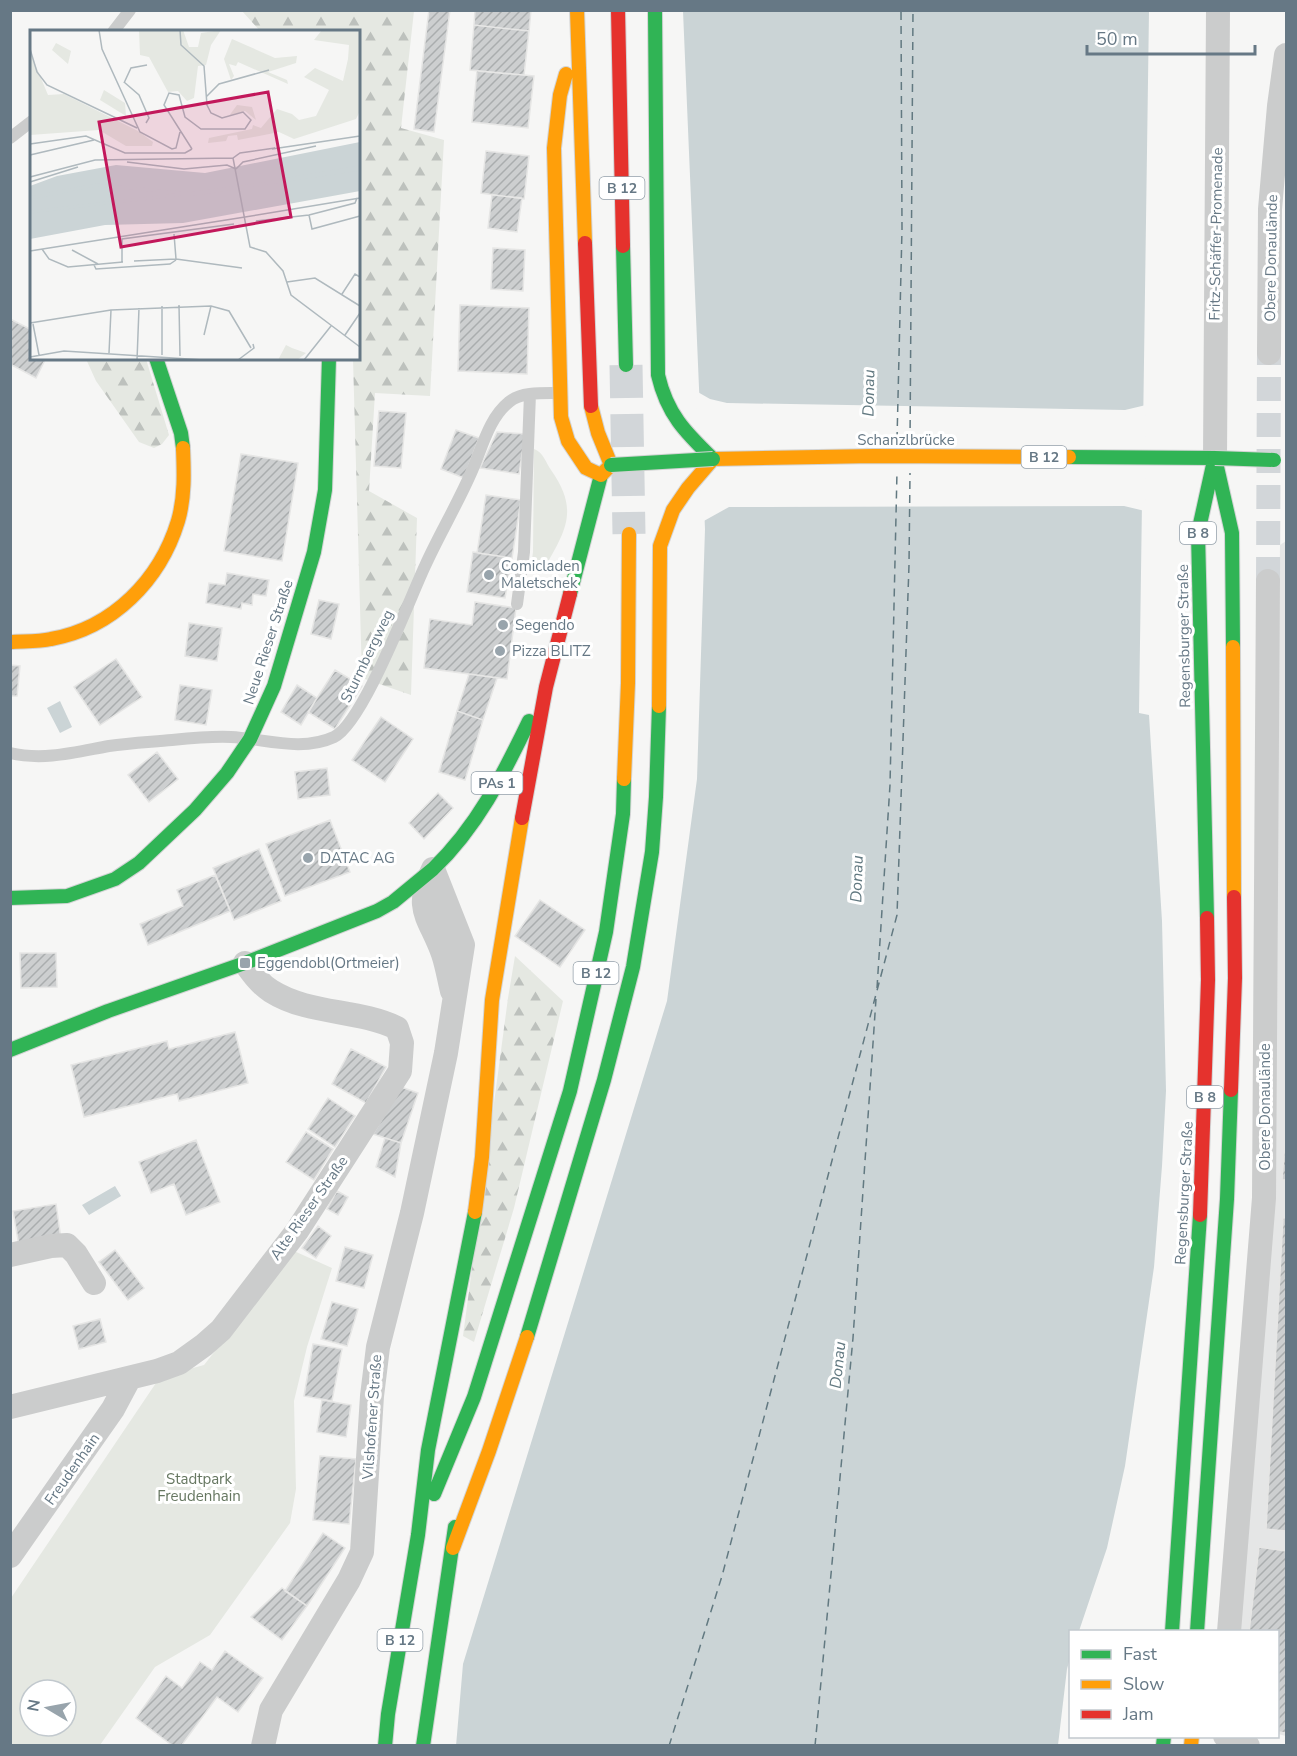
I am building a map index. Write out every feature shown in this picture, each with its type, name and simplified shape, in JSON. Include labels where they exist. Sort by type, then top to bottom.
[{"type":"main road","points":[[577,10],[578,34],[561,95],[555,137],[559,393],[561,417],[568,441],[586,468],[605,470]]},
{"type":"main road","name":"B 12","points":[[618,10],[626,364]]},
{"type":"main road","points":[[655,15],[658,375],[670,413],[682,429],[713,459]]},
{"type":"main road","name":"B 12","points":[[385,1746],[388,1714],[418,1535],[428,1450],[476,1207],[482,1157],[492,1000],[510,882],[546,687],[605,470],[603,446],[590,400],[578,34]]},
{"type":"main road","points":[[10,642],[63,637],[116,614],[155,572],[171,542],[182,508],[183,439],[157,360]]},
{"type":"main road","name":"Neue Rieser Straße","points":[[10,898],[67,896],[116,879],[139,863],[195,810],[227,773],[250,739],[274,686],[314,552],[325,490],[329,360]]},
{"type":"main road","name":"Schanzlbrücke","points":[[605,470],[713,459],[874,456],[1287,460]]},
{"type":"main road","name":"Regensburger Straße","points":[[1172,1630],[1201,1198],[1208,980],[1198,533],[1215,458]]},
{"type":"main road","name":"B 8","points":[[1197,1630],[1227,1198],[1235,978],[1232,533],[1215,458]]},
{"type":"main road","name":"B 12","points":[[453,1548],[488,1460],[550,1268],[605,1076],[629,982],[643,914],[652,853],[657,787],[662,536],[676,505],[698,474],[713,459]]},
{"type":"main road","name":"B 12","points":[[418,1535],[474,1397],[570,1091],[606,932],[623,814],[628,683],[629,534]]},
{"type":"main road","name":"PAs 1","points":[[10,1050],[108,1011],[245,963],[377,911],[393,902],[445,859],[464,836],[485,804],[546,687]]},
{"type":"main road","name":"B 12","points":[[465,1452],[474,1397]]},
{"type":"main road","name":"B 12","points":[[423,1746],[459,1496]]},
{"type":"street","name":"Fritz-Schäffer-Promenade","points":[[1215,458],[1218,10]]},
{"type":"street","name":"Obere Donaulände","points":[[1269,353],[1270,209],[1287,56]]},
{"type":"street","name":"Obere Donaulände","points":[[1229,1630],[1275,1199],[1268,581]]},
{"type":"street","name":"Vilshofener Straße","points":[[434,869],[426,884],[423,897],[429,925],[442,953],[455,1003]]},
{"type":"street","name":"Vilshofener Straße","points":[[264,1745],[272,1710],[349,1580],[362,1552],[372,1396],[378,1347],[412,1213],[455,1003],[463,945],[434,869]]},
{"type":"street","points":[[377,911],[406,912],[416,915],[429,925]]},
{"type":"street","name":"Alte Rieser Straße","points":[[10,1407],[129,1379],[179,1363],[204,1345],[221,1330],[297,1231],[400,1071],[402,1043],[397,1028],[382,1021],[323,1010],[271,991],[257,979],[245,963]]},
{"type":"street","points":[[10,1255],[67,1245],[76,1254],[94,1283]]},
{"type":"street","name":"Freudenhain","points":[[10,1556],[113,1409],[129,1379]]},
{"type":"street","points":[[1227,1738],[1236,1744],[1248,1746]]},
{"type":"lane","points":[[115,30],[130,10]]},
{"type":"lane","points":[[10,138],[30,123]]},
{"type":"lane","name":"Sturmbergweg","points":[[10,753],[48,756],[79,753],[108,746],[189,738],[230,737],[293,744],[315,743],[336,736],[348,726],[368,693],[424,567],[471,474],[494,418],[510,400],[530,394],[559,393]]},
{"type":"lane","points":[[516,604],[524,552],[530,394]]},
{"type":"shaded area","points":[[1286,541],[1286,1736],[1279,1734],[1279,1630],[1236,1630],[1278,710],[1280,545]]},
{"type":"green space","points":[[242,11],[414,11],[401,128],[444,140],[430,396],[375,393],[369,491],[417,518],[411,695],[362,678],[353,360],[360,360],[360,30],[259,30]]},
{"type":"green space","points":[[86,360],[146,360],[169,435],[162,444],[154,448],[139,442],[96,381]]},
{"type":"green space","points":[[534,449],[542,455],[560,484],[567,509],[563,532],[544,569],[531,567]]},
{"type":"green space","points":[[515,956],[563,1001],[514,1208],[474,1342],[463,1336]]},
{"type":"green space","name":"Stadtpark Freudenhain","points":[[294,1251],[332,1268],[307,1347],[294,1401],[296,1489],[290,1523],[210,1635],[155,1667],[100,1745],[11,1746],[11,1598],[160,1377],[204,1365]]},
{"type":"water","name":"Donau","points":[[683,11],[1149,11],[1139,713],[1149,715],[1162,921],[1166,1091],[1154,1267],[1125,1466],[1107,1548],[1079,1630],[1069,1630],[1069,1662],[1058,1745],[456,1746],[463,1664],[667,1001],[697,779],[705,529]]},
{"type":"water","points":[[60,701],[72,727],[60,733],[47,708]]},
{"type":"water","points":[[115,1186],[121,1196],[89,1215],[82,1205]]},
{"type":"pier","points":[[696,391],[710,399],[727,403],[1125,410],[1146,405],[1145,511],[1124,506],[729,507],[702,522]]},
{"type":"building","points":[[429,10],[450,10],[434,132],[414,129]]},
{"type":"building","points":[[475,10],[531,10],[529,31],[474,25]]},
{"type":"building","points":[[474,25],[529,31],[524,75],[470,70]]},
{"type":"building","points":[[477,71],[534,76],[528,128],[472,122]]},
{"type":"building","points":[[486,151],[529,156],[524,199],[481,193]]},
{"type":"building","points":[[492,195],[522,198],[517,232],[488,228]]},
{"type":"building","points":[[493,248],[525,250],[523,291],[491,289]]},
{"type":"building","points":[[460,305],[529,308],[527,374],[458,371]]},
{"type":"building","points":[[10,319],[30,329],[30,360],[45,360],[36,378],[10,364]]},
{"type":"building","points":[[379,411],[406,413],[401,468],[374,466]]},
{"type":"building","points":[[456,430],[479,438],[464,478],[441,469]]},
{"type":"building","points":[[497,432],[525,434],[519,474],[480,468]]},
{"type":"building","points":[[241,454],[298,463],[282,561],[224,551]]},
{"type":"building","points":[[486,495],[521,500],[512,558],[477,553]]},
{"type":"building","name":"Comicladen Maletschek","points":[[473,552],[512,558],[505,598],[467,592]]},
{"type":"building","points":[[227,573],[269,580],[266,596],[253,594],[252,605],[242,603],[241,609],[206,603],[209,583],[225,585]]},
{"type":"building","points":[[319,600],[339,604],[331,639],[311,634]]},
{"type":"building","points":[[475,602],[516,608],[507,679],[424,668],[430,619],[472,625]]},
{"type":"building","points":[[189,623],[222,628],[217,661],[185,656]]},
{"type":"building","points":[[116,659],[142,697],[100,725],[74,687]]},
{"type":"building","points":[[10,665],[20,666],[17,696],[10,696]]},
{"type":"building","points":[[335,670],[362,686],[335,729],[308,712]]},
{"type":"building","points":[[469,674],[497,678],[483,720],[457,711]]},
{"type":"building","points":[[180,685],[212,690],[206,725],[175,720]]},
{"type":"building","points":[[297,685],[317,698],[301,725],[281,712]]},
{"type":"building","points":[[457,711],[483,720],[465,780],[439,772]]},
{"type":"building","points":[[381,717],[413,739],[385,782],[352,760]]},
{"type":"building","points":[[157,752],[178,779],[149,802],[128,775]]},
{"type":"building","points":[[327,768],[330,795],[298,799],[295,772]]},
{"type":"building","points":[[438,793],[453,808],[424,839],[409,823]]},
{"type":"building","name":"DATAC AG","points":[[330,820],[350,872],[285,896],[266,844]]},
{"type":"building","points":[[259,849],[281,901],[234,920],[213,868]]},
{"type":"building","points":[[215,875],[230,911],[148,945],[140,924],[183,906],[177,890]]},
{"type":"building","points":[[540,900],[585,930],[560,967],[515,936]]},
{"type":"building","points":[[20,953],[56,953],[57,987],[21,988]]},
{"type":"building","points":[[235,1032],[248,1083],[179,1101],[177,1094],[84,1117],[71,1065],[167,1041],[169,1049]]},
{"type":"building","points":[[351,1049],[386,1067],[366,1103],[332,1084]]},
{"type":"building","points":[[401,1087],[418,1093],[401,1143],[373,1134]]},
{"type":"building","points":[[328,1098],[355,1116],[335,1147],[308,1129]]},
{"type":"building","points":[[1286,1130],[1286,1180],[1282,1180]]},
{"type":"building","points":[[306,1132],[333,1149],[314,1180],[286,1162]]},
{"type":"building","points":[[385,1138],[401,1143],[395,1177],[376,1167]]},
{"type":"building","points":[[196,1140],[220,1202],[186,1215],[174,1184],[151,1193],[139,1162]]},
{"type":"building","points":[[337,1191],[348,1197],[338,1215],[327,1209]]},
{"type":"building","points":[[56,1204],[61,1239],[19,1246],[13,1211]]},
{"type":"building","points":[[1283,1218],[1286,1218],[1286,1531],[1266,1529]]},
{"type":"building","points":[[318,1226],[331,1236],[316,1258],[302,1248]]},
{"type":"building","points":[[345,1247],[373,1255],[364,1288],[336,1281]]},
{"type":"building","points":[[115,1250],[144,1288],[128,1300],[99,1262]]},
{"type":"building","points":[[332,1302],[358,1309],[347,1346],[321,1339]]},
{"type":"building","points":[[100,1319],[106,1342],[79,1349],[73,1326]]},
{"type":"building","points":[[313,1344],[342,1349],[332,1401],[304,1396]]},
{"type":"building","points":[[322,1400],[351,1405],[346,1437],[317,1432]]},
{"type":"building","points":[[320,1456],[356,1459],[349,1524],[313,1520]]},
{"type":"building","points":[[323,1533],[345,1548],[307,1606],[285,1591]]},
{"type":"building","points":[[1259,1547],[1286,1551],[1286,1733],[1279,1732],[1279,1630],[1249,1630]]},
{"type":"building","points":[[282,1588],[307,1606],[282,1640],[251,1617]]},
{"type":"building","points":[[225,1651],[263,1678],[238,1712],[217,1697],[181,1746],[173,1746],[136,1718],[166,1676],[182,1688],[200,1662],[212,1670]]},
{"type":"ferry route","points":[[897,440],[902,229],[901,10]]},
{"type":"ferry route","points":[[910,442],[913,10]]},
{"type":"ferry route","points":[[877,988],[890,785],[897,471]]},
{"type":"ferry route","points":[[669,1746],[722,1576],[897,915],[910,473]]},
{"type":"ferry route","points":[[815,1746],[853,1338],[876,999]]},
{"type":"tunnel","points":[[1268,581],[1269,353]]},
{"type":"tunnel","points":[[626,365],[629,534]]},
{"type":"traffic: fast","points":[[655,10],[658,375],[666,401],[678,422],[713,459]]},
{"type":"traffic: fast","points":[[623,246],[626,365]]},
{"type":"traffic: fast","points":[[157,360],[181,433],[183,448]]},
{"type":"traffic: fast","points":[[10,898],[67,896],[115,879],[139,863],[195,810],[227,773],[250,739],[274,686],[314,552],[325,490],[329,360]]},
{"type":"traffic: fast","points":[[1069,457],[1215,458]]},
{"type":"traffic: fast","points":[[1215,458],[1232,533],[1233,647]]},
{"type":"traffic: fast","points":[[1215,458],[1274,460]]},
{"type":"traffic: fast","points":[[611,465],[713,459]]},
{"type":"traffic: fast","points":[[1207,918],[1198,533],[1213,465]]},
{"type":"traffic: fast","points":[[570,594],[601,475]]},
{"type":"traffic: fast","points":[[527,1337],[604,1080],[633,967],[652,852],[659,706]]},
{"type":"traffic: fast","points":[[433,869],[463,836],[488,800],[529,721]]},
{"type":"traffic: fast","points":[[434,1494],[474,1397],[570,1091],[606,932],[623,814],[624,779]]},
{"type":"traffic: fast","points":[[10,1050],[108,1011],[245,963],[377,911],[393,902],[433,869]]},
{"type":"traffic: fast","points":[[1197,1630],[1227,1199],[1231,1090]]},
{"type":"traffic: fast","points":[[385,1746],[388,1714],[418,1535],[428,1450],[475,1212]]},
{"type":"traffic: fast","points":[[1172,1630],[1200,1215]]},
{"type":"traffic: fast","points":[[423,1746],[455,1527]]},
{"type":"traffic: fast","points":[[1163,1746],[1164,1738]]},
{"type":"traffic: slow","points":[[577,10],[585,243]]},
{"type":"traffic: slow","points":[[566,74],[560,95],[554,148],[561,417],[568,441],[586,468],[601,475]]},
{"type":"traffic: slow","points":[[591,406],[598,433],[611,465],[601,475]]},
{"type":"traffic: slow","points":[[10,642],[51,639],[74,633],[114,612],[131,598],[159,563],[178,521],[183,494],[183,448]]},
{"type":"traffic: slow","points":[[713,459],[874,456],[1069,457]]},
{"type":"traffic: slow","points":[[659,706],[660,546],[673,510],[713,459]]},
{"type":"traffic: slow","points":[[624,779],[628,683],[629,534]]},
{"type":"traffic: slow","points":[[1233,647],[1234,897]]},
{"type":"traffic: slow","points":[[475,1212],[482,1157],[492,1000],[522,818]]},
{"type":"traffic: slow","points":[[453,1548],[489,1451],[527,1337]]},
{"type":"traffic: slow","points":[[1191,1746],[1192,1738]]},
{"type":"traffic: jam","points":[[618,10],[623,246]]},
{"type":"traffic: jam","points":[[585,243],[591,406]]},
{"type":"traffic: jam","points":[[522,818],[546,687],[570,594]]},
{"type":"traffic: jam","points":[[1231,1090],[1235,978],[1234,897]]},
{"type":"traffic: jam","points":[[1200,1215],[1208,980],[1207,918]]},
{"type":"place","name":"Comicladen Maletschek","points":[[489,575]]},
{"type":"place","name":"Segendo","points":[[503,625]]},
{"type":"place","name":"Pizza BLITZ","points":[[500,651]]},
{"type":"place","name":"DATAC AG","points":[[308,858]]},
{"type":"place","name":"Eggendobl(Ortmeier)","points":[[245,963]]}]
